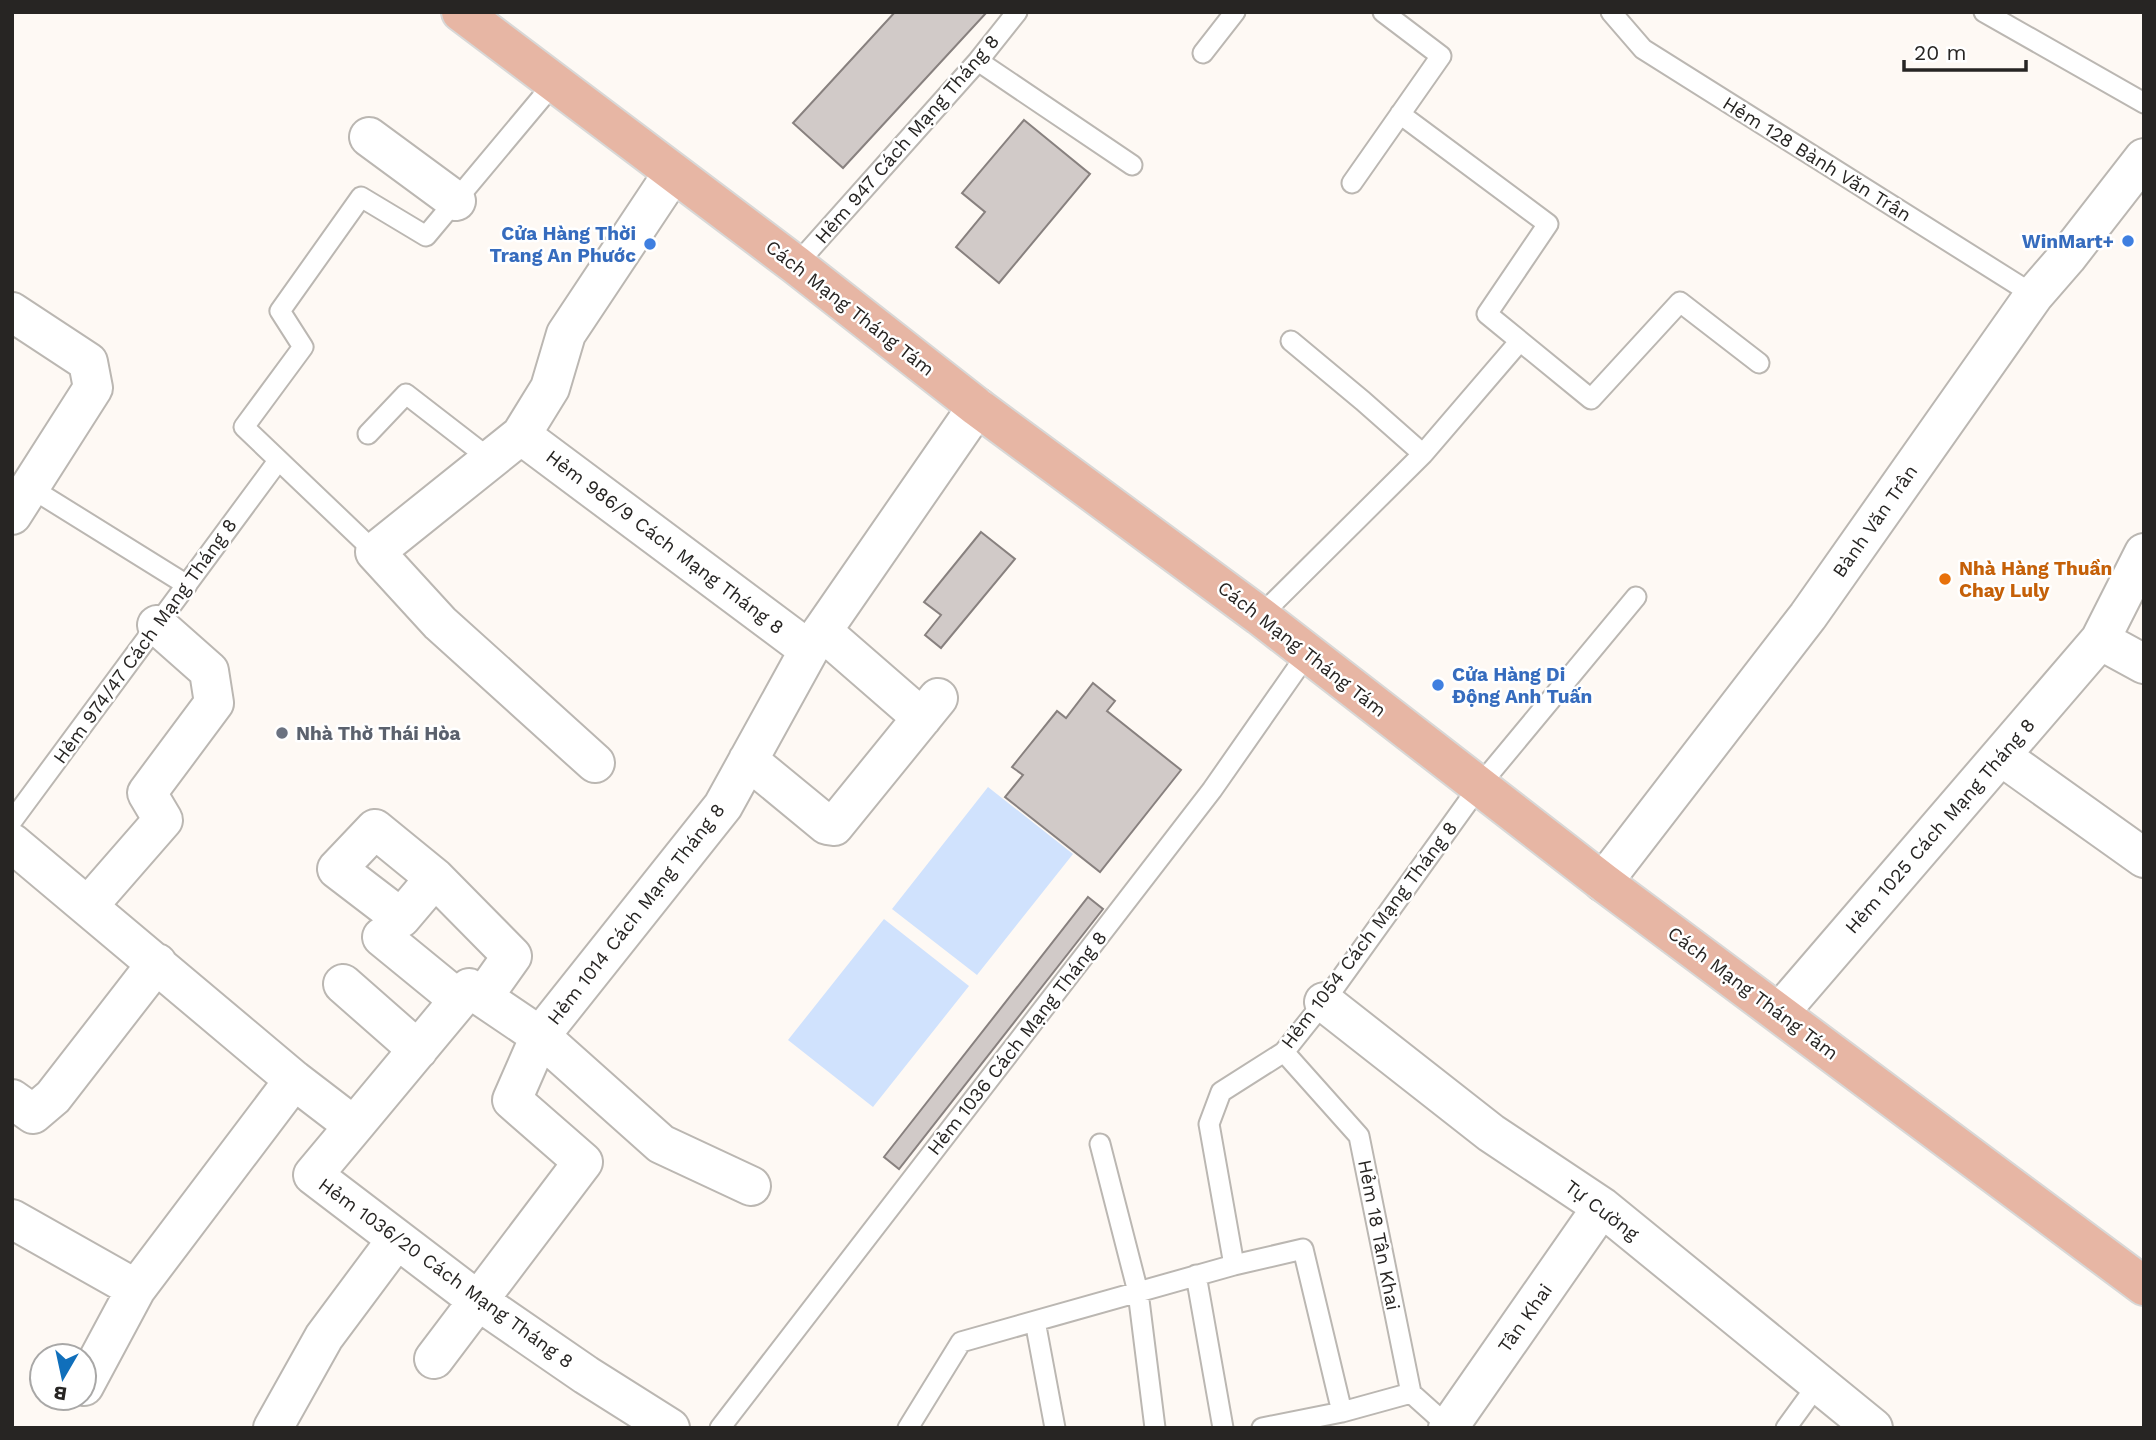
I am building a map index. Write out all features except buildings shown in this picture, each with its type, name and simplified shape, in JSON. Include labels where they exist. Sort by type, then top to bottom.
[{"type":"main road","name":"Cách Mạng Tháng Tám","points":[[470,15],[554,83],[796,265],[977,407],[1260,615],[1603,882],[2144,1286]]},
{"type":"street","points":[[369,137],[456,201]]},
{"type":"street","name":"Bành Văn Trân","points":[[1603,882],[1808,616],[2034,295],[2144,158]]},
{"type":"street","points":[[595,763],[440,624],[374,552],[521,435],[550,388],[566,334],[673,173]]},
{"type":"street","points":[[12,312],[88,362],[93,388],[19,493]]},
{"type":"street","name":"Hẻm 1014 Cách Mạng Tháng 8","points":[[382,937],[471,999],[540,1036],[723,806],[816,640],[977,407]]},
{"type":"street","name":"Hẻm 986/9 Cách Mạng Tháng 8","points":[[521,435],[816,640],[930,708],[834,826],[827,825],[748,760]]},
{"type":"street","name":"Hẻm 1025 Cách Mạng Tháng 8","points":[[1780,1012],[2100,640],[2144,553]]},
{"type":"street","points":[[88,906],[163,820],[147,793],[214,703],[209,671],[157,625]]},
{"type":"street","points":[[2100,640],[2144,664]]},
{"type":"street","points":[[2001,756],[2144,858]]},
{"type":"street","points":[[12,843],[294,1080],[355,1126],[418,1050],[512,956],[435,878]]},
{"type":"street","points":[[12,1099],[33,1114],[53,1097],[157,963]]},
{"type":"street","points":[[342,984],[418,1050]]},
{"type":"street","name":"Tự Cường","points":[[1324,1002],[1491,1133],[1602,1207],[1873,1428]]},
{"type":"street","points":[[433,1359],[583,1163],[512,1100],[540,1036],[660,1144],[751,1186]]},
{"type":"street","points":[[98,1360],[136,1289],[294,1080]]},
{"type":"street","name":"Hẻm 1036/20 Cách Mạng Tháng 8","points":[[355,1126],[313,1175],[477,1300],[586,1375],[670,1428]]},
{"type":"street","name":"Tân Khai","points":[[1449,1428],[1602,1207]]},
{"type":"street","points":[[12,1219],[136,1289]]},
{"type":"street","points":[[273,1428],[324,1337],[397,1239]]},
{"type":"lane","name":"Hẻm 947 Cách Mạng Tháng 8","points":[[796,265],[978,61],[1017,12]]},
{"type":"lane","points":[[1203,53],[1235,12]]},
{"type":"lane","points":[[1352,183],[1441,56],[1383,12]]},
{"type":"lane","name":"Hẻm 128 Bành Văn Trân","points":[[1611,12],[1643,49],[2034,295]]},
{"type":"lane","points":[[1984,12],[2144,103]]},
{"type":"lane","points":[[978,61],[1132,165]]},
{"type":"lane","points":[[374,552],[244,427],[303,347],[280,311],[360,197],[426,236],[554,83]]},
{"type":"lane","points":[[1401,114],[1548,225],[1487,314],[1591,399],[1680,302],[1759,363]]},
{"type":"lane","points":[[1291,341],[1423,454]]},
{"type":"lane","points":[[1260,615],[1423,454],[1520,341]]},
{"type":"lane","points":[[368,434],[406,394],[490,460]]},
{"type":"lane","name":"Hẻm 974/47 Cách Mạng Tháng 8","points":[[12,821],[278,461]]},
{"type":"lane","points":[[19,493],[187,585]]},
{"type":"lane","name":"Hẻm 1054 Cách Mạng Tháng 8","points":[[1234,1265],[1209,1124],[1221,1092],[1284,1052],[1324,1002],[1480,785],[1636,597]]},
{"type":"lane","name":"Hẻm 1036 Cách Mạng Tháng 8","points":[[720,1428],[1212,790],[1307,654]]},
{"type":"lane","name":"Hẻm 18 Tân Khai","points":[[1284,1052],[1359,1136],[1411,1393]]},
{"type":"lane","points":[[1100,1144],[1138,1292],[1155,1428]]},
{"type":"lane","points":[[908,1428],[961,1342],[1196,1275],[1303,1249],[1342,1412]]},
{"type":"lane","points":[[1196,1275],[1223,1428]]},
{"type":"lane","points":[[1035,1321],[1055,1428]]},
{"type":"lane","points":[[1786,1428],[1818,1384]]},
{"type":"lane","points":[[1262,1428],[1342,1412],[1411,1393],[1449,1428]]},
{"type":"water","points":[[988,787],[1073,854],[977,975],[892,909]]},
{"type":"water","points":[[884,919],[969,986],[873,1107],[788,1040]]},
{"type":"place","name":"WinMart+","points":[[2128,241]]},
{"type":"place","name":"Cửa Hàng Thời Trang An Phước","points":[[650,244]]},
{"type":"place","name":"Nhà Hàng Thuần Chay Luly","points":[[1945,579]]},
{"type":"place","name":"Cửa Hàng Di Động Anh Tuấn","points":[[1438,685]]},
{"type":"place","name":"Nhà Thờ Thái Hòa","points":[[282,733]]}]
